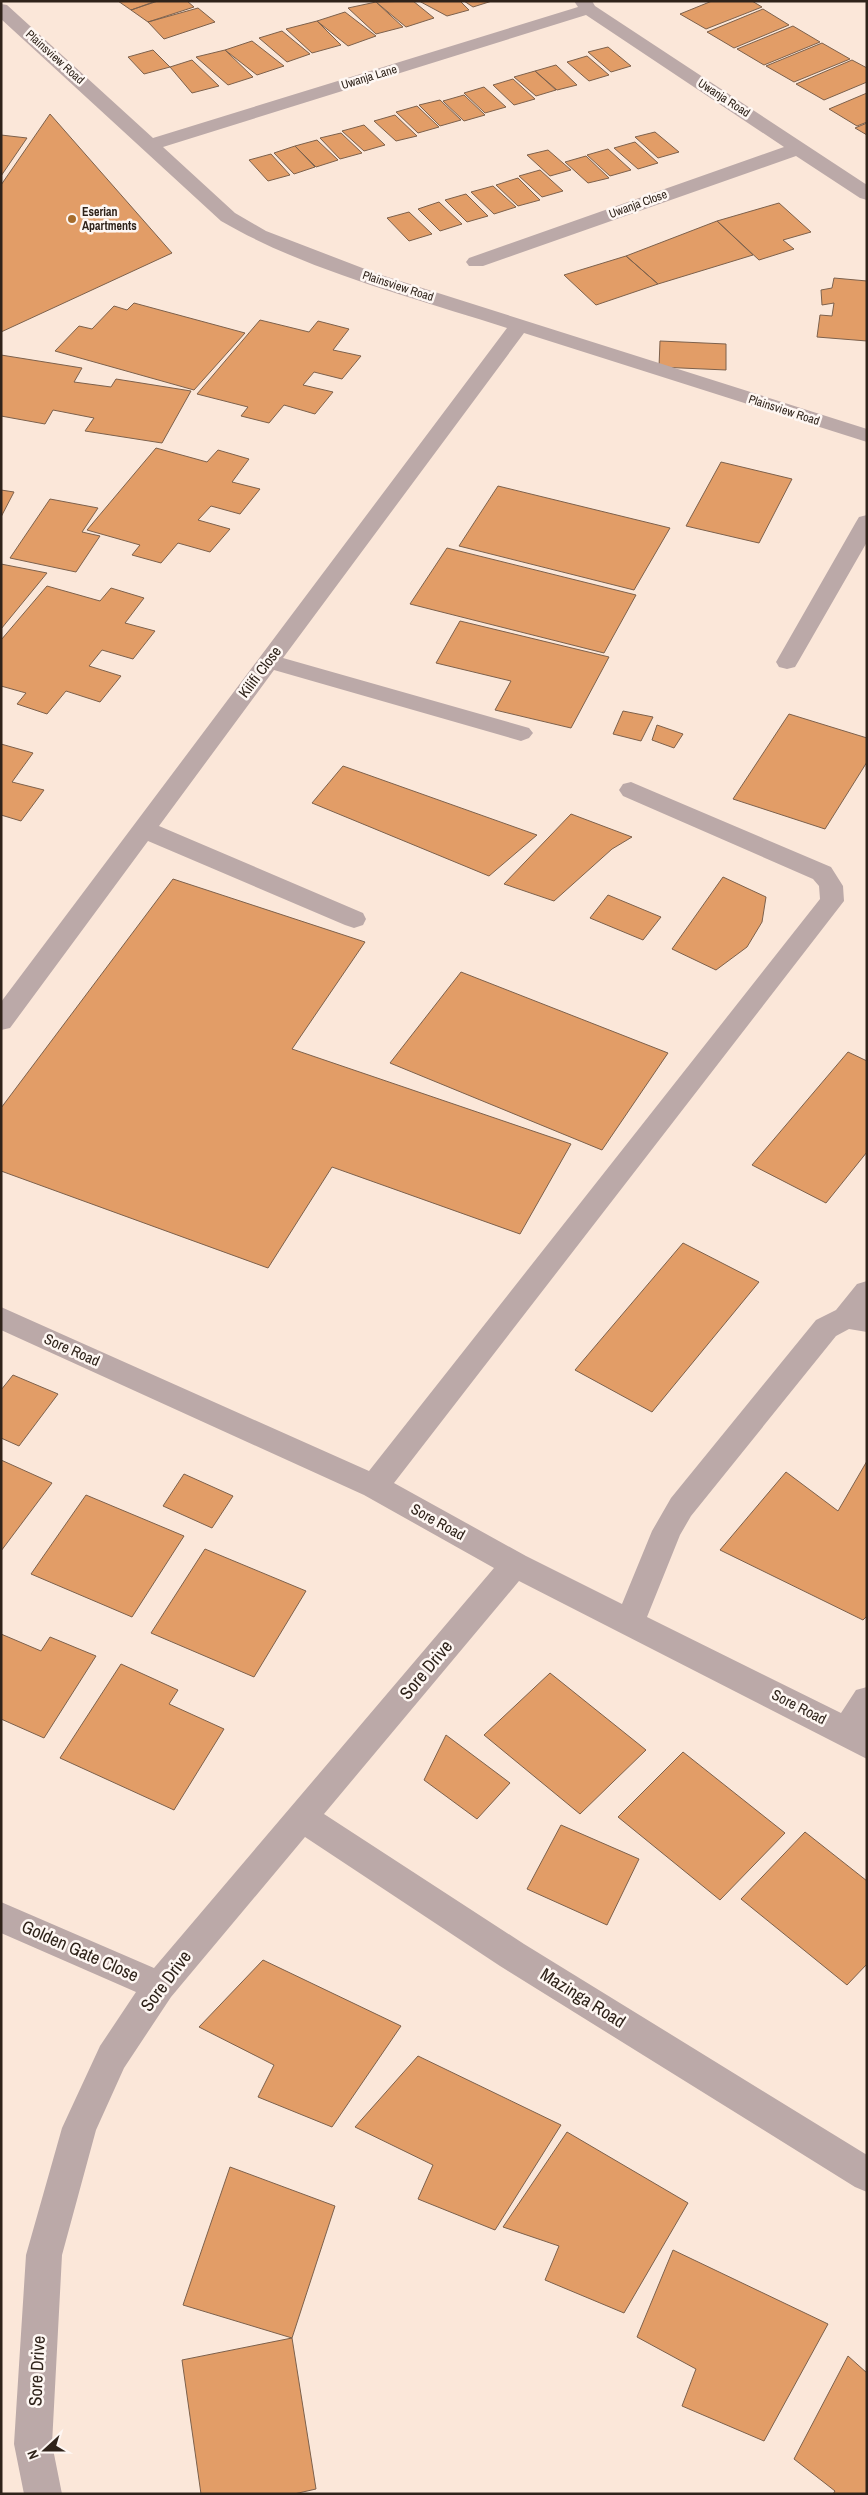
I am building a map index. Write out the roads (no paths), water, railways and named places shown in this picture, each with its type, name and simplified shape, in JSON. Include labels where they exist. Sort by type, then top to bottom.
[{"type":"street","name":"Uwanja Lane","points":[[150,144],[585,5]]},
{"type":"street","name":"Uwanja Road","points":[[585,5],[867,194]]},
{"type":"street","name":"Plainsview Road","points":[[1,9],[228,217],[259,234],[371,278],[867,436]]},
{"type":"street","name":"Uwanja Close","points":[[476,262],[800,148]]},
{"type":"street","name":"Kilifi Close","points":[[1,1021],[520,324]]},
{"type":"street","points":[[787,662],[867,522]]},
{"type":"street","points":[[268,661],[521,733]]},
{"type":"street","points":[[374,1486],[832,901],[832,888],[827,877],[822,873],[631,790]]},
{"type":"street","points":[[143,829],[354,919]]},
{"type":"street","points":[[630,1622],[667,1531],[681,1507],[826,1328],[857,1320],[867,1292]]},
{"type":"street","name":"Sore Road","points":[[1,1318],[374,1486],[515,1565],[856,1738]]},
{"type":"street","name":"Sore Drive","points":[[43,2494],[33,2444],[44,2255],[79,2128],[112,2056],[159,1986],[515,1565]]},
{"type":"street","points":[[856,1738],[867,1700]]},
{"type":"street","name":"Mazinga Road","points":[[302,1817],[512,1955],[865,2169]]},
{"type":"street","name":"Golden Gate Close","points":[[1,1917],[159,1986]]},
{"type":"place","name":"Eserian Apartments","points":[[72,219]]}]
